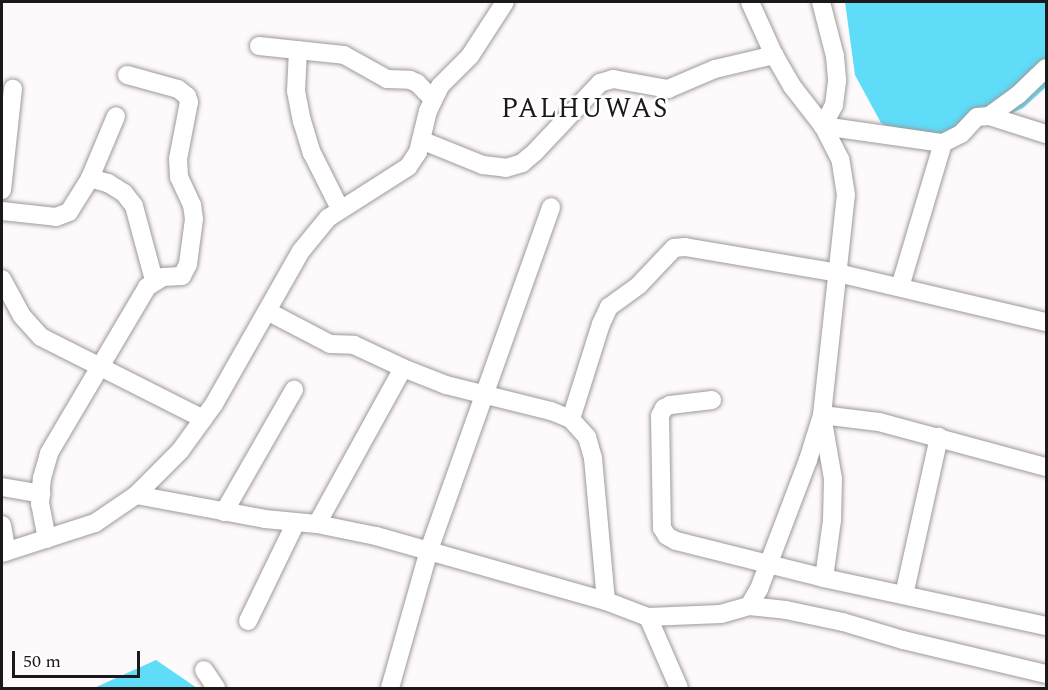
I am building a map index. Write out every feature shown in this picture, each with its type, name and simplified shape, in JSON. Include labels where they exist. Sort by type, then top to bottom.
[{"type":"street","points":[[749,606],[759,589],[808,460],[822,415],[846,195],[840,159],[823,126],[792,86],[774,55],[750,2]]},
{"type":"street","points":[[821,2],[835,56],[837,81],[834,105],[823,126]]},
{"type":"street","points":[[2,525],[4,552],[95,523],[136,495],[180,452],[203,419],[301,251],[328,218],[408,167],[421,140],[440,86],[470,56],[500,3]]},
{"type":"street","points":[[259,46],[344,55],[387,79],[410,80],[417,83],[434,99]]},
{"type":"street","points":[[298,50],[296,90],[302,121],[312,153],[340,209]]},
{"type":"street","points":[[421,140],[483,165],[506,168],[522,163],[535,152],[600,83],[613,79],[668,89],[715,69],[774,55]]},
{"type":"street","points":[[988,117],[1018,95],[1047,68]]},
{"type":"street","points":[[127,75],[178,89],[187,96],[189,102],[178,159],[179,177],[192,205],[194,219],[188,264],[182,276],[154,280]]},
{"type":"street","points":[[2,190],[13,89]]},
{"type":"street","points":[[2,211],[56,217],[69,212],[90,178],[116,116]]},
{"type":"street","points":[[823,126],[943,143],[953,140],[977,117],[988,117],[1047,134]]},
{"type":"street","points":[[900,287],[943,143]]},
{"type":"street","points":[[47,539],[40,504],[49,453],[99,365],[154,280],[135,206],[124,193],[108,183],[90,178]]},
{"type":"street","points":[[390,688],[429,550],[551,207]]},
{"type":"street","points":[[571,418],[601,324],[609,307],[639,285],[674,248],[685,247],[838,273],[1047,322]]},
{"type":"street","points":[[2,279],[22,316],[40,337],[203,419]]},
{"type":"street","points":[[267,311],[330,344],[354,345],[446,385],[571,418],[587,437],[592,458],[606,600]]},
{"type":"street","points":[[317,524],[403,368]]},
{"type":"street","points":[[224,512],[294,390]]},
{"type":"street","points":[[712,400],[669,405],[664,408],[660,416],[662,528],[667,536],[676,541],[824,578],[1047,626]]},
{"type":"street","points":[[822,415],[879,422],[1047,467]]},
{"type":"street","points":[[822,415],[833,479],[832,520],[824,578]]},
{"type":"street","points":[[904,595],[939,437]]},
{"type":"street","points":[[2,486],[41,494]]},
{"type":"street","points":[[136,495],[224,512],[317,524],[429,550],[606,600],[648,617],[721,614],[749,606],[786,610],[843,622],[903,640],[1047,674]]},
{"type":"street","points":[[248,621],[296,522]]},
{"type":"street","points":[[648,617],[682,688]]},
{"type":"street","points":[[204,670],[216,688]]},
{"type":"water","points":[[845,2],[1046,2],[1046,87],[1023,108],[928,151],[881,123],[855,75]]},
{"type":"water","points":[[156,660],[197,688],[94,688]]},
{"type":"district","name":"PALHUWAS","points":[[585,110]]}]
